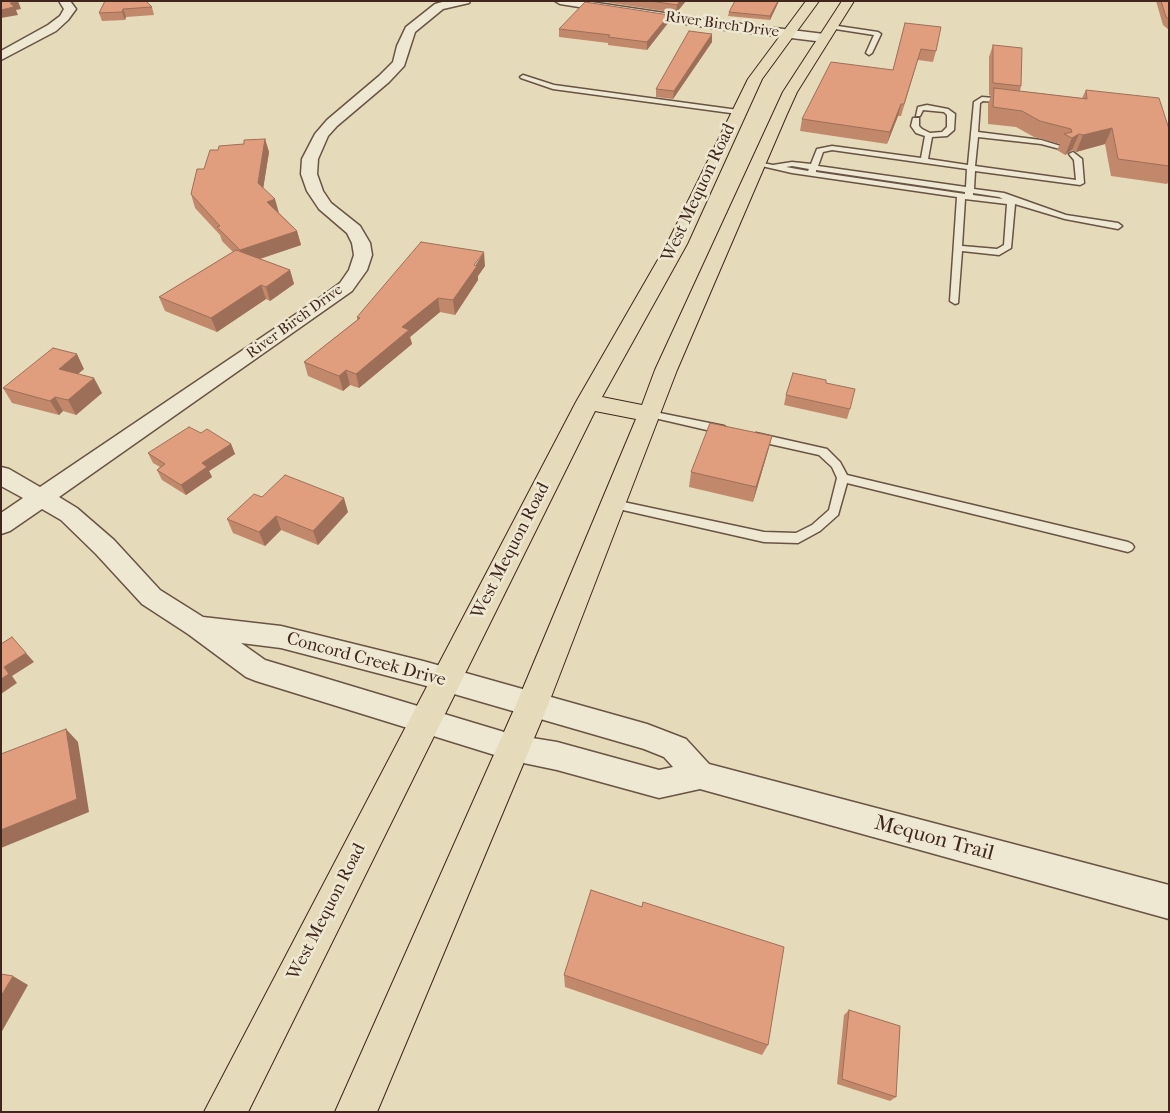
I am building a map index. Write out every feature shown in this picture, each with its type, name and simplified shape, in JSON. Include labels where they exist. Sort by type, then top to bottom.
[{"type":"main road","name":"West Mequon Road","points":[[356,1112],[514,748],[650,414],[744,162],[738,112],[755,79],[813,1]]},
{"type":"main road","name":"West Mequon Road","points":[[225,1112],[588,402],[677,244],[744,162],[848,1]]},
{"type":"main road","points":[[588,402],[650,414]]},
{"type":"street","points":[[1,56],[52,28],[64,18],[70,8],[64,1]]},
{"type":"street","name":"River Birch Drive","points":[[1,525],[324,304],[346,287],[358,270],[363,255],[361,243],[354,230],[325,206],[315,191],[309,174],[310,159],[322,134],[384,79],[398,63],[410,30],[442,4],[465,1]]},
{"type":"street","name":"River Birch Drive","points":[[560,1],[692,22],[790,34],[827,33]]},
{"type":"street","name":"Concord Creek Drive","points":[[1,475],[70,514],[105,547],[151,597],[197,626],[256,669],[514,748]]},
{"type":"street","name":"Concord Creek Drive","points":[[197,626],[281,637],[532,705]]},
{"type":"street","points":[[532,705],[647,737],[675,748],[700,776]]},
{"type":"street","name":"Mequon Trail","points":[[514,748],[537,751],[659,784],[700,776],[1169,902]]},
{"type":"lane","points":[[827,33],[878,34],[869,54]]},
{"type":"lane","points":[[523,76],[554,87],[738,112]]},
{"type":"lane","points":[[955,300],[958,248],[971,169],[977,102],[982,99],[1012,102]]},
{"type":"lane","points":[[920,108],[941,109],[951,114],[951,128],[949,132],[929,135],[919,131],[915,126],[920,108]]},
{"type":"lane","points":[[975,134],[1060,146]]},
{"type":"lane","points":[[924,162],[929,135]]},
{"type":"lane","points":[[813,170],[820,151],[832,148],[971,169],[1080,182],[1078,160],[1073,154]]},
{"type":"lane","points":[[744,162],[813,170],[967,194],[1005,202],[1011,200],[1065,217],[1118,226]]},
{"type":"lane","points":[[958,248],[999,252],[1008,246],[1011,200]]},
{"type":"lane","points":[[614,504],[764,537],[798,538],[816,528],[834,512],[843,478],[836,465],[823,452],[650,414]]},
{"type":"lane","points":[[843,478],[1128,547]]},
{"type":"building","points":[[1,1],[18,1],[10,3],[14,7],[1,10]]},
{"type":"building","points":[[105,1],[146,1],[152,7],[123,9],[122,12],[99,13]]},
{"type":"building","points":[[650,1],[680,1],[677,5]]},
{"type":"building","points":[[735,1],[778,1],[770,16],[729,12]]},
{"type":"building","points":[[1161,1],[1169,1],[1169,19],[1166,17]]},
{"type":"building","points":[[585,2],[669,15],[647,42],[608,37],[610,35],[559,29]]},
{"type":"building","points":[[905,23],[941,27],[936,51],[921,49],[904,104],[901,104],[890,132],[802,119],[831,62],[893,70]]},
{"type":"building","points":[[689,31],[712,34],[674,91],[656,89]]},
{"type":"building","points":[[993,45],[1022,48],[1021,86],[993,83]]},
{"type":"building","points":[[994,88],[1087,99],[1086,90],[1159,98],[1169,129],[1169,166],[1118,159],[1112,128],[1083,135],[1079,134],[1072,138],[1064,134],[1072,132],[1071,129],[1040,121],[1022,111],[993,107]]},
{"type":"building","points":[[265,139],[258,183],[275,199],[267,202],[297,231],[240,250],[217,227],[220,226],[191,194],[197,169],[204,169],[210,150],[218,150],[219,146],[244,144],[244,140]]},
{"type":"building","points":[[421,242],[484,252],[474,265],[477,266],[453,300],[438,298],[402,327],[409,330],[356,374],[346,370],[339,376],[304,362],[360,318],[357,317]]},
{"type":"building","points":[[236,250],[290,270],[266,287],[261,285],[211,318],[159,297]]},
{"type":"building","points":[[53,348],[77,354],[59,369],[94,378],[68,400],[55,397],[50,401],[3,388]]},
{"type":"building","points":[[793,373],[855,389],[850,409],[786,395]]},
{"type":"building","points":[[710,423],[772,436],[756,487],[691,472]]},
{"type":"building","points":[[189,427],[201,433],[207,429],[231,444],[202,463],[207,467],[181,485],[157,470],[165,464],[148,453]]},
{"type":"building","points":[[285,475],[344,498],[313,531],[276,516],[259,532],[227,519],[254,494],[262,497]]},
{"type":"building","points":[[12,637],[26,653],[4,667],[9,674],[1,679],[1,644]]},
{"type":"building","points":[[66,729],[77,799],[1,830],[1,754]]},
{"type":"building","points":[[591,890],[642,907],[643,902],[784,947],[768,1045],[564,975]]},
{"type":"building","points":[[1,974],[13,976],[1,996]]},
{"type":"building","points":[[849,1010],[900,1026],[896,1097],[842,1079]]}]
